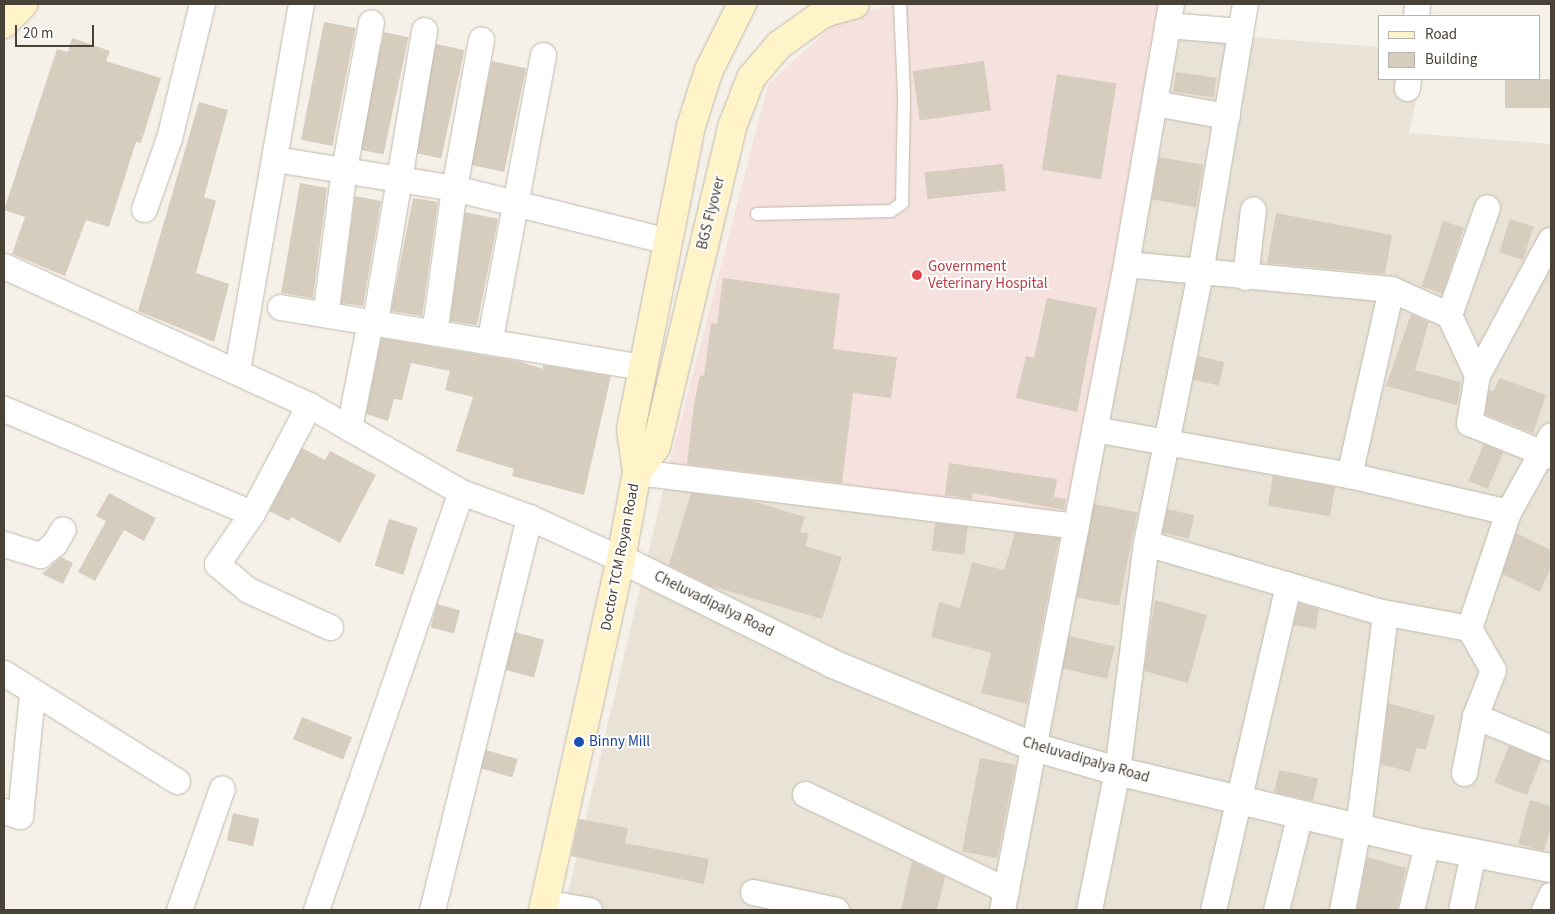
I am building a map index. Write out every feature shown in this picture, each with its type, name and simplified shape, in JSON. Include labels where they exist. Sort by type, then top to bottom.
[{"type":"main road","points":[[4,24],[23,4]]},
{"type":"main road","name":"Doctor TCM Royan Road","points":[[544,906],[622,559],[637,472],[630,438],[668,241],[699,100],[717,50],[742,4]]},
{"type":"main road","name":"BGS Flyover","points":[[637,472],[656,447],[732,127],[751,78],[779,45],[824,13],[855,4]]},
{"type":"street","points":[[144,209],[169,138],[202,4]]},
{"type":"street","points":[[237,370],[301,4]]},
{"type":"street","points":[[1089,910],[1117,771],[1146,543],[1200,272],[1245,4]]},
{"type":"street","points":[[805,794],[1004,900],[1126,264],[1169,14],[1240,31]]},
{"type":"street","points":[[326,310],[344,169],[371,22]]},
{"type":"street","points":[[349,428],[373,319],[424,30]]},
{"type":"street","points":[[435,327],[454,188],[481,39]]},
{"type":"street","points":[[490,338],[543,55]]},
{"type":"street","points":[[1154,103],[1227,116]]},
{"type":"street","points":[[275,159],[454,188],[668,241]]},
{"type":"street","points":[[1450,315],[1487,207]]},
{"type":"street","points":[[1244,277],[1253,209]]},
{"type":"street","points":[[1464,773],[1475,716],[1493,670],[1469,628],[1508,512],[1548,448],[1469,423],[1477,375],[1550,240]]},
{"type":"street","points":[[1126,264],[1244,277],[1391,289],[1450,315],[1477,375]]},
{"type":"street","points":[[4,266],[237,370],[310,405],[461,492],[529,517],[622,559]]},
{"type":"street","points":[[1349,475],[1391,289]]},
{"type":"street","points":[[280,307],[373,319],[644,367]]},
{"type":"street","points":[[310,405],[252,513],[217,564],[248,590],[330,627]]},
{"type":"street","points":[[4,409],[252,513]]},
{"type":"street","points":[[1094,429],[1349,475],[1508,512]]},
{"type":"street","points":[[637,472],[1076,526]]},
{"type":"street","points":[[316,910],[461,492]]},
{"type":"street","points":[[432,910],[529,517]]},
{"type":"street","points":[[4,544],[40,555],[54,544],[63,529]]},
{"type":"street","points":[[1146,543],[1385,613],[1469,628]]},
{"type":"street","name":"Cheluvadipalya Road","points":[[622,559],[833,664],[1034,747],[1117,771],[1426,844],[1551,868]]},
{"type":"street","points":[[1213,910],[1241,800],[1288,585]]},
{"type":"street","points":[[1342,910],[1358,828],[1385,613]]},
{"type":"street","points":[[4,673],[32,694],[177,781]]},
{"type":"street","points":[[4,811],[20,816],[32,694]]},
{"type":"street","points":[[1475,716],[1551,748]]},
{"type":"street","points":[[179,910],[222,788]]},
{"type":"street","points":[[1276,910],[1300,814]]},
{"type":"street","points":[[1411,910],[1426,844]]},
{"type":"street","points":[[1461,910],[1473,853]]},
{"type":"street","points":[[753,892],[836,910]]},
{"type":"street","points":[[1544,910],[1551,895]]},
{"type":"street","points":[[544,906],[589,910]]},
{"type":"lane","points":[[756,214],[891,211],[902,202],[904,95],[900,4]]},
{"type":"shaded area","name":"Government Veterinary Hospital","points":[[902,4],[1168,4],[1070,513],[669,466],[768,85],[842,16]]},
{"type":"shaded area","points":[[1163,30],[1378,47],[1378,80],[1421,80],[1409,133],[1551,144],[1551,910],[564,910],[669,466]]},
{"type":"building","points":[[324,22],[355,28],[333,146],[301,140]]},
{"type":"building","points":[[384,32],[408,37],[384,155],[359,149]]},
{"type":"building","points":[[72,38],[110,51],[106,61],[161,78],[141,143],[136,142],[109,227],[86,220],[65,276],[12,254],[25,217],[4,210],[57,49],[68,52]]},
{"type":"building","points":[[436,44],[464,50],[441,159],[413,153]]},
{"type":"building","points":[[492,61],[526,68],[504,172],[470,165]]},
{"type":"building","points":[[984,61],[991,111],[920,121],[913,71]]},
{"type":"building","points":[[1176,72],[1217,78],[1214,98],[1173,92]]},
{"type":"building","points":[[1057,74],[1116,83],[1101,179],[1042,170]]},
{"type":"building","points":[[1551,79],[1551,108],[1505,108],[1505,80]]},
{"type":"building","points":[[199,102],[228,110],[204,197],[216,201],[196,273],[229,284],[214,342],[138,311]]},
{"type":"building","points":[[1159,157],[1203,165],[1196,207],[1152,199]]},
{"type":"building","points":[[1003,164],[1006,191],[927,199],[924,172]]},
{"type":"building","points":[[300,183],[327,188],[313,298],[281,293]]},
{"type":"building","points":[[355,196],[381,201],[363,306],[341,303]]},
{"type":"building","points":[[413,198],[438,202],[422,316],[391,311]]},
{"type":"building","points":[[465,212],[498,219],[477,325],[450,321]]},
{"type":"building","points":[[1276,213],[1392,235],[1385,274],[1267,263]]},
{"type":"building","points":[[1510,219],[1534,227],[1523,260],[1499,252]]},
{"type":"building","points":[[1443,221],[1464,228],[1443,293],[1422,287]]},
{"type":"building","points":[[723,278],[840,294],[833,349],[897,357],[891,398],[853,393],[842,483],[687,464],[694,404],[700,375],[704,376],[711,323],[717,324]]},
{"type":"building","points":[[1047,298],[1097,308],[1077,412],[1016,398],[1026,356],[1034,358]]},
{"type":"building","points":[[1411,314],[1429,322],[1415,370],[1461,382],[1457,405],[1386,386]]},
{"type":"building","points":[[381,338],[518,361],[543,369],[543,365],[611,376],[584,495],[512,476],[514,469],[456,451],[473,397],[445,390],[450,371],[411,363],[402,400],[394,399],[388,421],[366,414]]},
{"type":"building","points":[[1198,356],[1224,362],[1219,385],[1193,379]]},
{"type":"building","points":[[1500,378],[1546,395],[1533,433],[1485,414],[1489,390],[1493,391]]},
{"type":"building","points":[[1484,444],[1503,452],[1488,489],[1468,481]]},
{"type":"building","points":[[302,448],[325,460],[330,451],[376,475],[340,543],[291,517],[289,521],[269,511]]},
{"type":"building","points":[[949,463],[1057,479],[1054,497],[1066,499],[1064,510],[973,493],[972,499],[945,495]]},
{"type":"building","points":[[1273,476],[1335,487],[1330,516],[1268,506]]},
{"type":"building","points":[[109,493],[156,518],[144,541],[124,530],[95,581],[78,572],[106,521],[96,516]]},
{"type":"building","points":[[691,493],[752,501],[805,517],[800,532],[809,534],[805,546],[842,557],[822,619],[711,586],[669,565]]},
{"type":"building","points":[[1094,504],[1137,512],[1119,606],[1076,597]]},
{"type":"building","points":[[1167,509],[1194,515],[1189,539],[1162,532]]},
{"type":"building","points":[[389,519],[418,528],[403,575],[375,566]]},
{"type":"building","points":[[935,523],[968,527],[964,555],[932,551]]},
{"type":"building","points":[[1015,533],[1059,538],[1027,704],[981,693],[991,653],[931,637],[939,602],[960,608],[972,562],[1004,570]]},
{"type":"building","points":[[1516,533],[1551,550],[1551,567],[1540,592],[1502,574]]},
{"type":"building","points":[[61,557],[73,563],[63,584],[42,574]]},
{"type":"building","points":[[1155,600],[1207,615],[1188,683],[1144,671]]},
{"type":"building","points":[[1299,603],[1319,609],[1316,629],[1293,625]]},
{"type":"building","points":[[437,604],[460,610],[454,633],[431,627]]},
{"type":"building","points":[[515,632],[544,640],[534,677],[505,670]]},
{"type":"building","points":[[1069,636],[1115,647],[1107,679],[1062,668]]},
{"type":"building","points":[[1388,703],[1435,716],[1426,750],[1417,748],[1410,772],[1381,764]]},
{"type":"building","points":[[302,717],[352,737],[343,759],[293,739]]},
{"type":"building","points":[[1509,746],[1541,759],[1527,795],[1494,782]]},
{"type":"building","points":[[486,750],[518,759],[512,777],[481,768]]},
{"type":"building","points":[[980,758],[1015,765],[997,858],[962,851]]},
{"type":"building","points":[[1279,770],[1318,778],[1313,801],[1274,792]]},
{"type":"building","points":[[1530,800],[1551,806],[1551,827],[1544,851],[1518,844]]},
{"type":"building","points":[[233,813],[259,819],[253,846],[227,840]]},
{"type":"building","points":[[579,819],[628,828],[625,843],[709,859],[704,884],[571,856]]},
{"type":"building","points":[[1367,857],[1406,868],[1397,910],[1357,910]]},
{"type":"building","points":[[912,861],[945,877],[937,910],[901,910]]},
{"type":"place","name":"Government Veterinary Hospital","points":[[917,275]]},
{"type":"place","name":"Binny Mill","points":[[579,742]]}]
